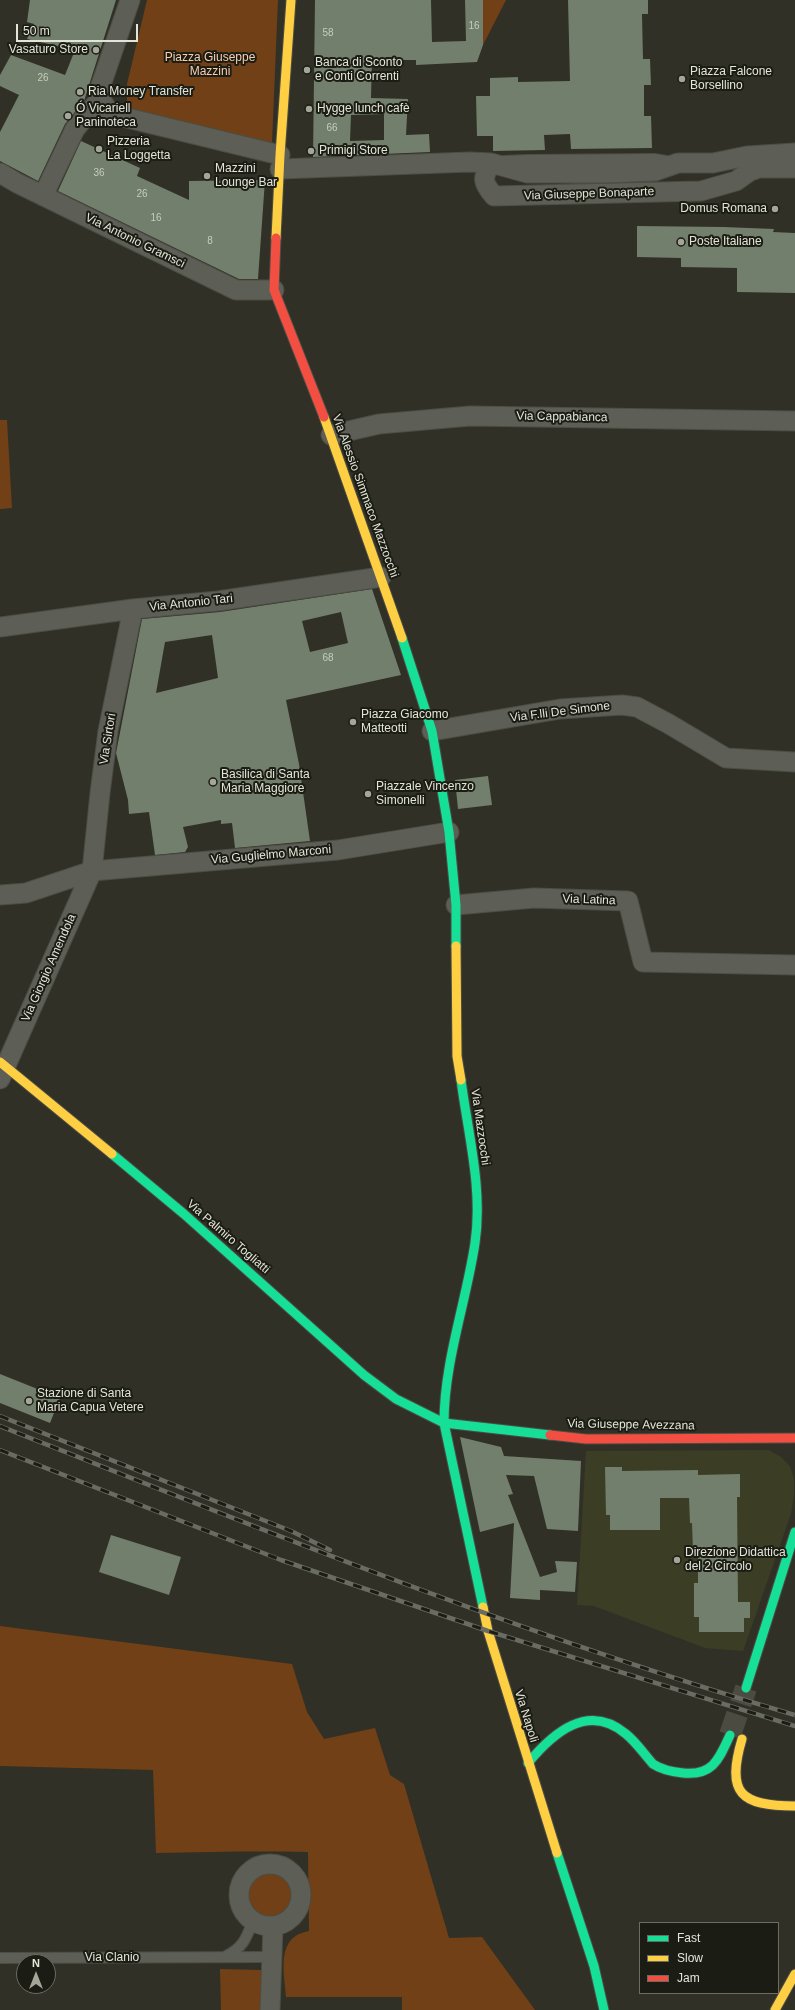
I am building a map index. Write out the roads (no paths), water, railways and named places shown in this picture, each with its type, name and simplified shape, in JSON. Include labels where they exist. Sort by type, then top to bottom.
[{"type":"street","points":[[130,0],[100,88],[100,99],[112,114],[280,162],[291,0]]},
{"type":"street","points":[[43,196],[75,129],[100,99]]},
{"type":"street","name":"Via Giuseppe Bonaparte","points":[[280,162],[491,162],[527,173],[655,171],[678,163],[717,162],[747,156],[795,153]]},
{"type":"street","name":"Via Alessio Simmaco Mazzocchi","points":[[280,162],[274,290],[331,435],[381,577],[432,731],[449,832]]},
{"type":"street","name":"Via Giuseppe Bonaparte","points":[[491,162],[484,174],[485,186],[494,196],[700,190],[722,186],[736,181],[750,171],[759,168],[795,168]]},
{"type":"street","points":[[717,162],[717,176],[722,186]]},
{"type":"street","name":"Via Antonio Gramsci","points":[[0,173],[43,196],[236,290],[274,290]]},
{"type":"street","name":"Via Cappabianca","points":[[331,435],[379,424],[470,416],[795,421]]},
{"type":"street","name":"Via Antonio Tari","points":[[0,627],[133,609],[218,601],[381,577]]},
{"type":"street","name":"Via Sirtori","points":[[92,871],[108,731],[133,609]]},
{"type":"street","name":"Via F.lli De Simone","points":[[432,731],[560,709],[622,705],[637,707],[726,758],[795,762]]},
{"type":"street","name":"Via Guglielmo Marconi","points":[[0,895],[26,893],[92,871],[338,850],[449,832]]},
{"type":"street","name":"Via Mazzocchi","points":[[444,1424],[444,1395],[475,1243],[478,1200],[458,1056],[456,905],[449,832]]},
{"type":"street","name":"Via Giorgio Amendola","points":[[2,1069],[92,871]]},
{"type":"street","name":"Via Latina","points":[[456,905],[534,898],[628,901],[642,962],[795,965]]},
{"type":"street","name":"Via Palmiro Togliatti","points":[[2,1069],[184,1214],[364,1375],[396,1399],[444,1424]]},
{"type":"street","name":"Via Giuseppe Avezzana","points":[[444,1424],[586,1439],[795,1438]]},
{"type":"street","name":"Via Napoli","points":[[444,1424],[488,1631],[528,1763],[594,1966],[604,2010]]},
{"type":"street","points":[[746,1688],[795,1532]]},
{"type":"street","points":[[528,1763],[558,1731],[570,1724],[588,1720],[604,1723],[621,1730],[633,1740],[655,1765],[672,1773],[689,1775],[703,1773],[712,1767],[720,1756],[730,1734]]},
{"type":"street","points":[[742,1739],[735,1774],[738,1788],[746,1797],[760,1804],[773,1806],[795,1806]]},
{"type":"street","points":[[264,1864],[284,1866],[292,1872],[298,1880],[301,1890],[301,1900],[298,1910],[291,1918],[283,1923],[273,1926],[262,1925],[253,1921],[245,1914],[240,1904],[239,1894],[241,1883],[246,1874],[254,1868],[264,1864]]},
{"type":"street","points":[[270,2010],[273,1926]]},
{"type":"street","points":[[775,2010],[795,1974]]},
{"type":"lane","points":[[224,1957],[237,1950],[243,1944],[253,1921]]},
{"type":"lane","name":"Via Clanio","points":[[0,1958],[272,1957]]},
{"type":"tunnel","points":[[730,1735],[746,1688]]},
{"type":"railway","points":[[0,1416],[291,1531],[330,1550]]},
{"type":"railway","points":[[0,1426],[295,1542],[493,1616],[593,1651],[795,1715]]},
{"type":"railway","points":[[0,1450],[281,1560],[488,1631],[795,1726]]},
{"type":"place","name":"Vasaturo Store","points":[[96,50]]},
{"type":"place","name":"Banca di Sconto e Conti Correnti","points":[[307,70]]},
{"type":"place","name":"Piazza Falcone Borsellino","points":[[682,79]]},
{"type":"place","name":"Ria Money Transfer","points":[[80,92]]},
{"type":"place","name":"Hygge lunch cafè","points":[[309,109]]},
{"type":"place","name":"Ó Vicariell Paninoteca","points":[[68,116]]},
{"type":"place","name":"Pizzeria La Loggetta","points":[[99,149]]},
{"type":"place","name":"Primigi Store","points":[[311,151]]},
{"type":"place","name":"Mazzini Lounge Bar","points":[[207,176]]},
{"type":"place","name":"Domus Romana","points":[[775,209]]},
{"type":"place","name":"Poste Italiane","points":[[681,242]]},
{"type":"place","name":"Piazza Giacomo Matteotti","points":[[353,722]]},
{"type":"place","name":"Basilica di Santa Maria Maggiore","points":[[213,782]]},
{"type":"place","name":"Piazzale Vincenzo Simonelli","points":[[368,794]]},
{"type":"place","name":"Stazione di Santa Maria Capua Vetere","points":[[29,1401]]},
{"type":"place","name":"Direzione Didattica del 2 Circolo","points":[[677,1560]]},
{"type":"park label","name":"Piazza Giuseppe Mazzini","points":[[210,65]]}]
